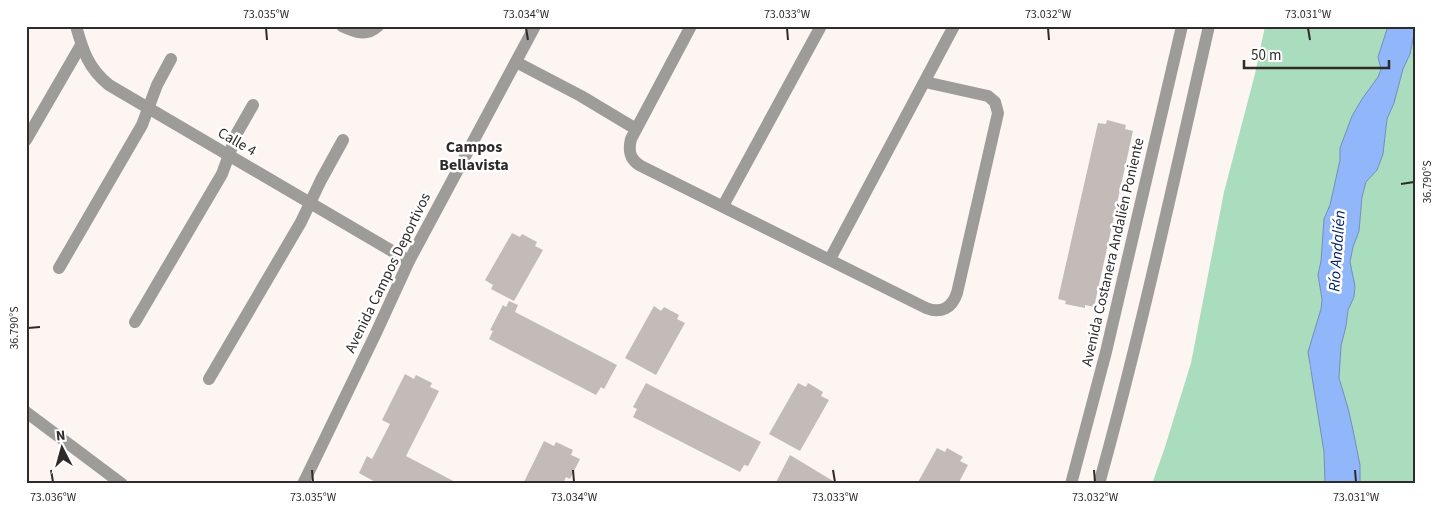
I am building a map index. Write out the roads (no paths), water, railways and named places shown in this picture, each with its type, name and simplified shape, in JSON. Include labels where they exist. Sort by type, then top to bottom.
[{"type":"street","name":"Calle 4","points":[[76,26],[86,59],[101,78],[118,90],[409,261]]},
{"type":"street","points":[[342,26],[353,32],[364,33],[374,30],[378,26]]},
{"type":"street","name":"Avenida Campos Deportivos","points":[[303,484],[409,261],[536,26]]},
{"type":"street","points":[[691,26],[631,139],[629,150],[633,160],[933,310],[939,310],[946,308],[955,299],[997,118],[997,107],[995,102],[988,96],[925,82]]},
{"type":"street","points":[[723,206],[821,26]]},
{"type":"street","points":[[830,259],[954,26]]},
{"type":"street","name":"Avenida Costanera Andalién Poniente","points":[[1071,484],[1106,352],[1182,26]]},
{"type":"street","points":[[1099,484],[1133,358],[1209,26]]},
{"type":"street","points":[[26,140],[81,44]]},
{"type":"street","points":[[59,268],[142,125],[158,85],[172,59]]},
{"type":"street","points":[[516,62],[581,96],[636,130]]},
{"type":"street","points":[[136,322],[222,174],[237,134],[253,105]]},
{"type":"street","points":[[209,380],[301,222],[320,180],[343,140]]},
{"type":"street","points":[[26,412],[122,484]]},
{"type":"water","name":"Río Andalién","points":[[1388,26],[1415,26],[1415,30],[1410,54],[1403,69],[1394,103],[1387,119],[1383,154],[1377,170],[1366,182],[1362,197],[1359,231],[1350,262],[1355,286],[1354,297],[1348,310],[1341,346],[1339,378],[1348,408],[1360,465],[1360,484],[1325,484],[1324,452],[1308,352],[1321,309],[1322,299],[1318,275],[1324,219],[1330,205],[1340,160],[1340,148],[1352,116],[1378,77],[1381,69],[1378,57]]},
{"type":"district","name":"Campos Bellavista","points":[[474,156]]}]
